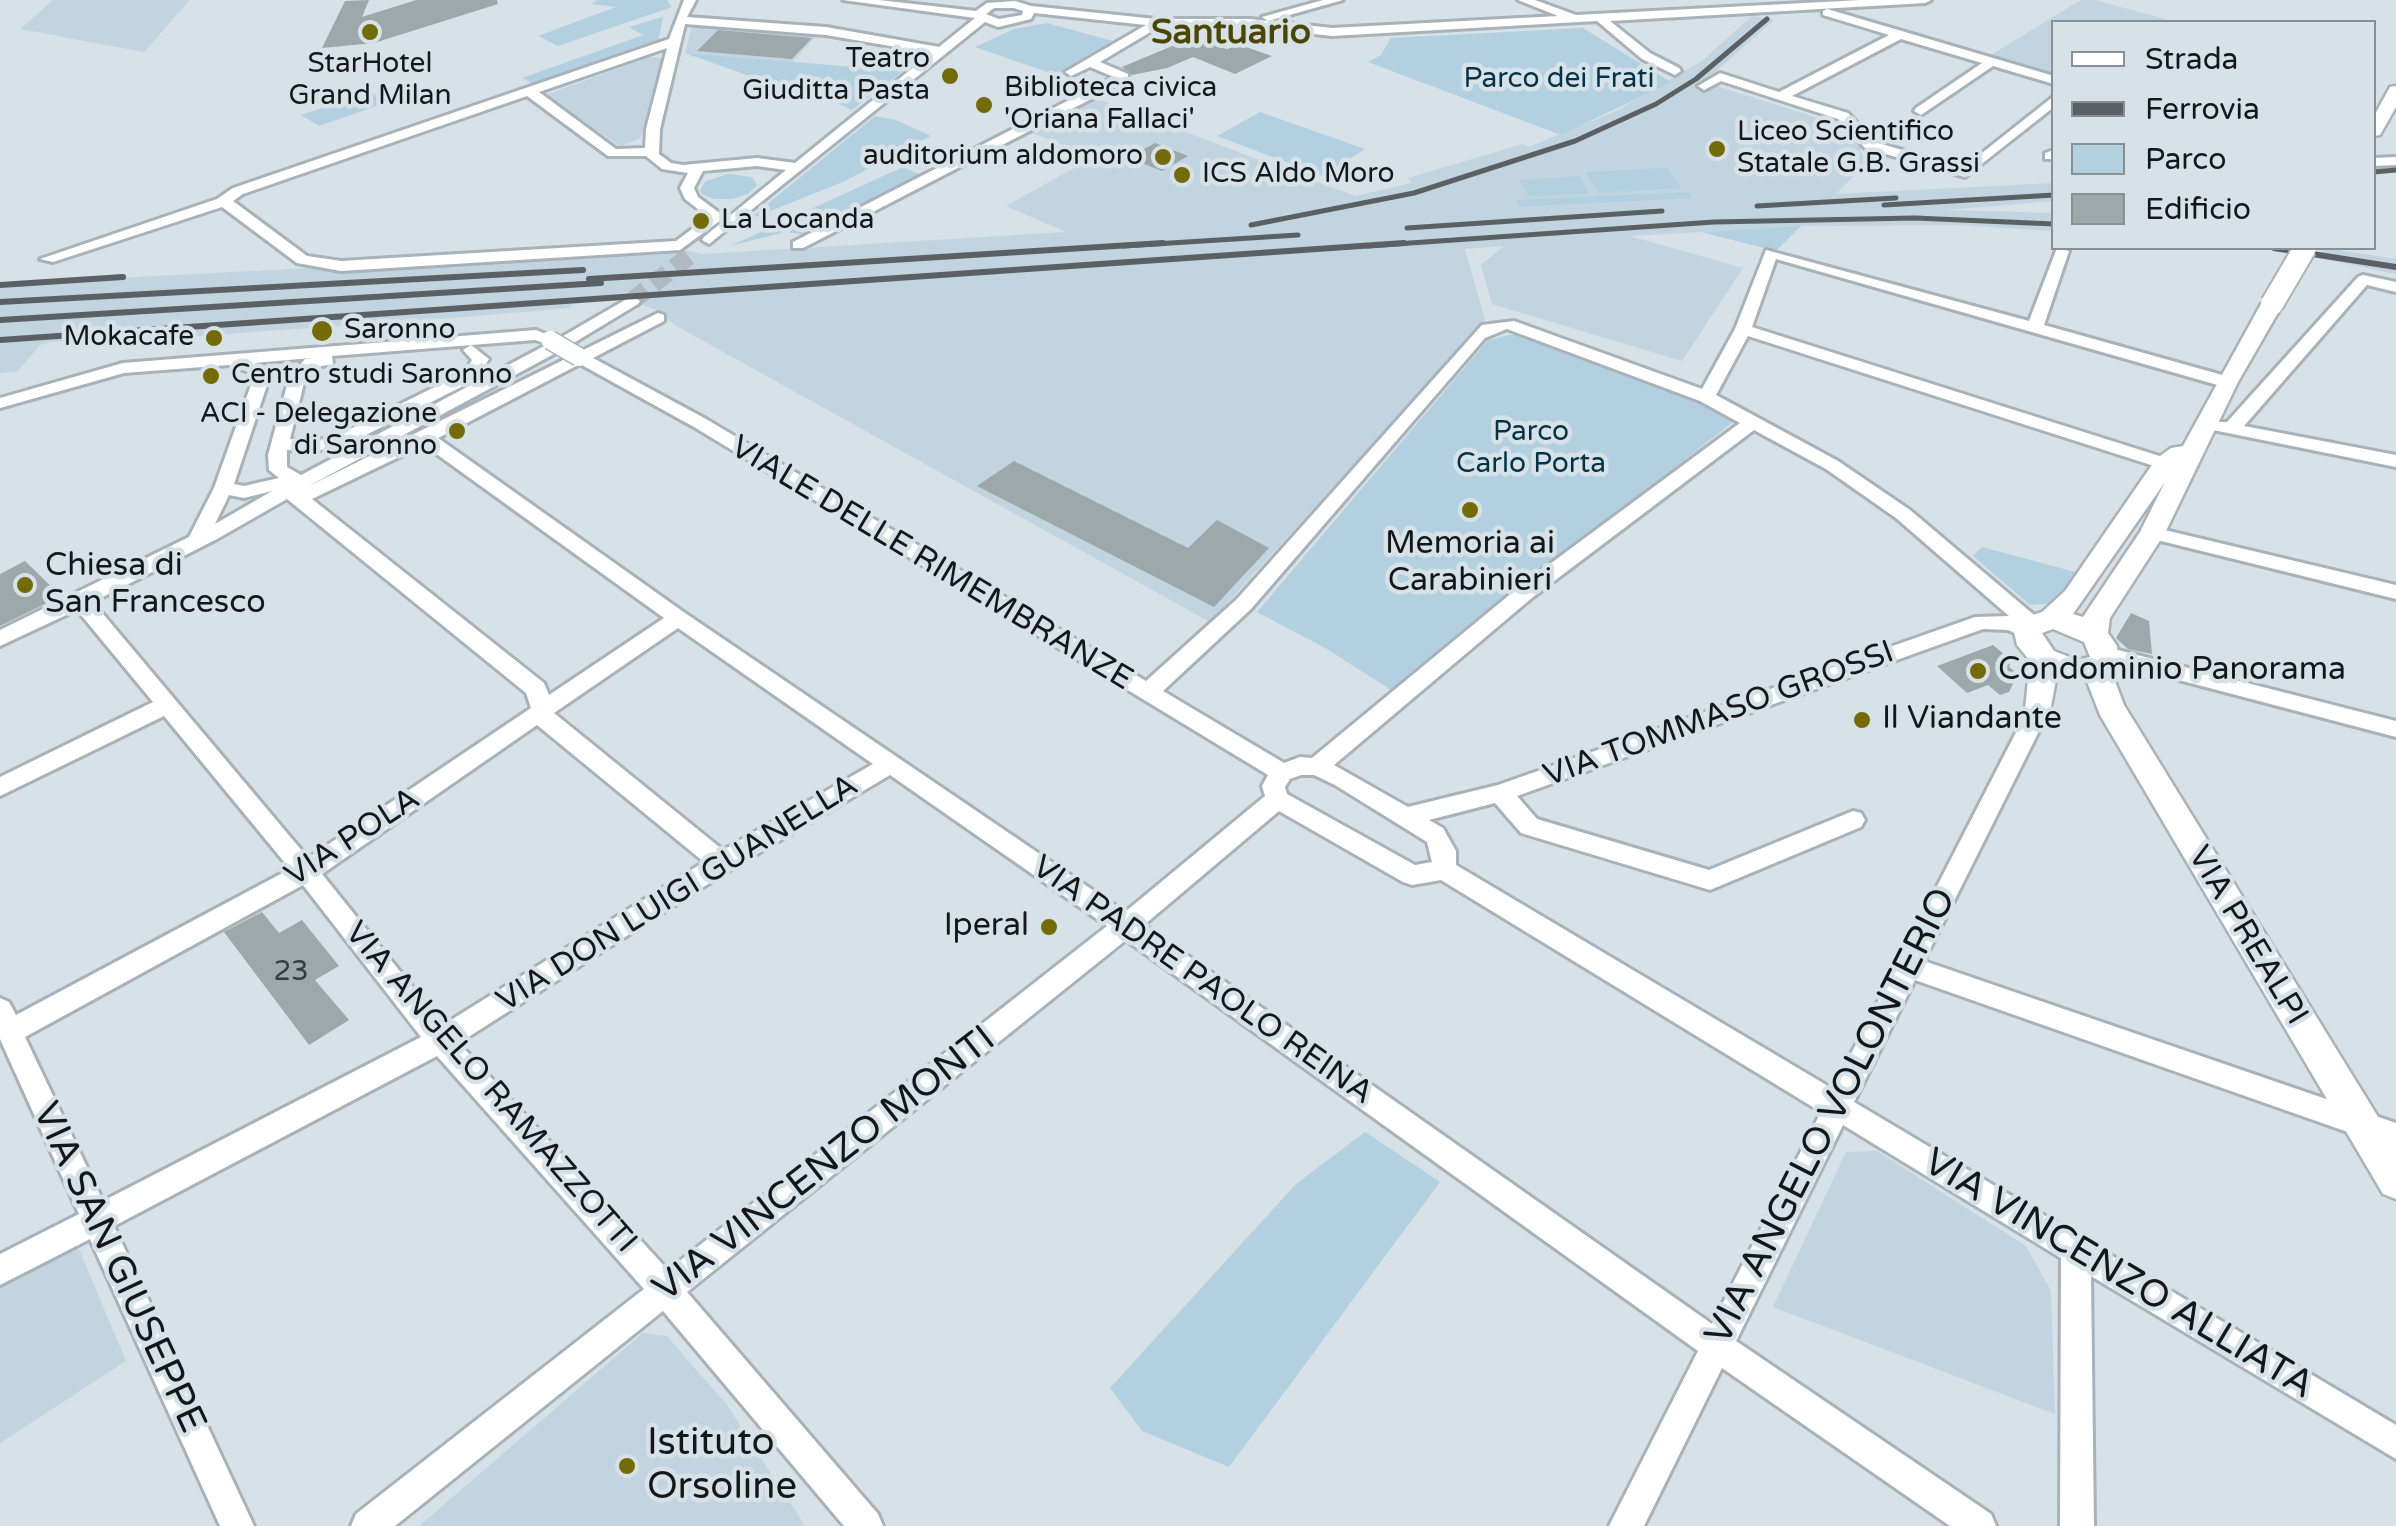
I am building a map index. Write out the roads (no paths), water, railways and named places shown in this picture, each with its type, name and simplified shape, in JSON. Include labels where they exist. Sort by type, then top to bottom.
[{"type":"street","points":[[650,152],[675,41],[690,0]]},
{"type":"street","points":[[848,0],[982,13]]},
{"type":"street","points":[[886,0],[936,2],[1016,22],[1237,22],[1319,32],[1807,7],[1842,11],[1900,34],[2051,79]]},
{"type":"street","points":[[1237,22],[1338,0]]},
{"type":"street","points":[[1524,0],[1579,20]]},
{"type":"street","points":[[1740,11],[1758,0]]},
{"type":"street","points":[[1842,11],[1889,1],[1924,0]]},
{"type":"street","points":[[673,1],[681,19]]},
{"type":"street","points":[[222,202],[234,206],[302,260],[341,266],[687,248],[776,186],[946,51],[982,13],[1004,2],[1110,20]]},
{"type":"street","points":[[681,19],[826,30],[946,51],[1016,22],[1030,14],[1028,5]]},
{"type":"street","points":[[1316,7],[1306,20],[1319,32]]},
{"type":"street","points":[[1601,19],[1646,56],[1674,71]]},
{"type":"street","points":[[1071,72],[1156,23]]},
{"type":"street","points":[[1781,96],[1900,34]]},
{"type":"street","points":[[48,259],[222,202],[238,192],[675,41]]},
{"type":"street","points":[[798,245],[1124,77],[1090,62]]},
{"type":"street","points":[[1922,110],[1991,62]]},
{"type":"street","points":[[1704,86],[1720,77],[1781,96],[1847,118],[1870,145],[1964,172],[2051,102]]},
{"type":"street","points":[[530,92],[614,153],[650,152],[666,166],[698,170],[771,162],[799,168]]},
{"type":"street","points":[[2376,126],[2392,98]]},
{"type":"street","points":[[727,166],[764,173],[776,186]]},
{"type":"street","points":[[687,248],[718,217],[692,199],[688,188],[698,170]]},
{"type":"street","name":"VIA ANGELO VOLONTERIO","points":[[2038,625],[2074,597],[2202,431],[2304,250]]},
{"type":"street","points":[[2035,328],[2061,251]]},
{"type":"street","points":[[1706,396],[1742,329],[1772,253],[2227,382]]},
{"type":"street","points":[[2232,428],[2363,280],[2396,287]]},
{"type":"street","points":[[204,538],[324,469],[561,344],[632,301]]},
{"type":"street","points":[[224,488],[244,492],[296,488],[424,437],[658,318]]},
{"type":"street","points":[[1146,694],[1244,604],[1479,335],[1497,325],[1519,326],[1706,396],[1832,465],[1903,514],[2038,625],[2074,624],[2083,663],[2396,729]]},
{"type":"street","points":[[1742,329],[2173,467]]},
{"type":"street","points":[[0,403],[108,370],[536,335],[550,340]]},
{"type":"street","points":[[550,340],[312,363],[297,378],[280,444],[278,470],[536,690],[540,713],[546,722],[722,863]]},
{"type":"street","name":"VIALE DELLE RIMEMBRANZE","points":[[550,340],[700,423],[1146,694],[1412,874],[1444,870]]},
{"type":"street","points":[[280,444],[316,446],[344,439],[471,375],[481,359],[471,350]]},
{"type":"street","points":[[204,538],[261,379],[255,369],[230,359]]},
{"type":"street","points":[[1317,767],[1526,592],[1754,421]]},
{"type":"street","points":[[2202,431],[2232,428],[2396,461]]},
{"type":"street","name":"VIA PADRE PAOLO REINA","points":[[424,437],[678,618],[1126,926],[1715,1345],[1979,1526]]},
{"type":"street","name":"VIA ANGELO VOLONTERIO","points":[[1626,1526],[2039,708],[2083,663],[2096,617],[2152,533],[2173,467]]},
{"type":"street","points":[[0,639],[204,538],[324,469]]},
{"type":"street","points":[[2152,533],[2396,592]]},
{"type":"street","name":"VIA ANGELO RAMAZZOTTI","points":[[80,600],[440,1040],[666,1291],[866,1526]]},
{"type":"street","name":"VIA POLA","points":[[5,1020],[306,872],[678,618]]},
{"type":"street","name":"VIA TOMMASO GROSSI","points":[[1408,816],[1500,793],[1982,622],[2038,625]]},
{"type":"street","name":"VIA PREALPI","points":[[2038,625],[2031,645],[2083,663],[2396,1180]]},
{"type":"street","points":[[0,786],[167,705]]},
{"type":"street","name":"VIA DON LUIGI GUANELLA","points":[[0,1270],[440,1040],[722,863],[891,764]]},
{"type":"street","points":[[1279,786],[1300,766],[1317,767],[1436,835],[1444,851],[1444,870]]},
{"type":"street","name":"VIA VINCENZO MONTI","points":[[368,1526],[1126,926],[1279,786]]},
{"type":"street","points":[[1500,793],[1529,826],[1710,880],[1853,820]]},
{"type":"street","name":"VIA VINCENZO ALLIATA","points":[[1444,870],[2396,1443]]},
{"type":"street","points":[[1909,967],[2396,1136]]},
{"type":"street","name":"VIA SAN GIUSEPPE","points":[[5,1020],[237,1526]]},
{"type":"street","points":[[2076,1250],[2078,1526]]},
{"type":"tunnel","points":[[632,301],[694,252]]},
{"type":"railway","points":[[1251,225],[1414,193],[1575,141],[1656,104],[1696,79],[1767,19]]},
{"type":"railway","points":[[2376,172],[2396,170]]},
{"type":"railway","points":[[1884,205],[2051,195]]},
{"type":"railway","points":[[1757,206],[1896,198]]},
{"type":"railway","points":[[1407,228],[1662,211]]},
{"type":"railway","points":[[1367,246],[1714,222],[1915,218],[2051,224]]},
{"type":"railway","points":[[1123,246],[1298,235]]},
{"type":"railway","points":[[589,279],[1163,243]]},
{"type":"railway","points":[[0,340],[1404,243]]},
{"type":"railway","points":[[2287,250],[2396,267]]},
{"type":"railway","points":[[0,302],[583,270]]},
{"type":"railway","points":[[0,285],[123,277]]},
{"type":"railway","points":[[0,320],[601,283]]},
{"type":"place","name":"StarHotel Grand Milan","points":[[370,32]]},
{"type":"place","name":"Teatro Giuditta Pasta","points":[[950,76]]},
{"type":"place","name":"Biblioteca civica 'Oriana Fallaci'","points":[[984,105]]},
{"type":"place","name":"Liceo Scientifico Statale G.B. Grassi","points":[[1717,149]]},
{"type":"place","name":"auditorium aldomoro","points":[[1163,157]]},
{"type":"place","name":"ICS Aldo Moro","points":[[1182,175]]},
{"type":"place","name":"La Locanda","points":[[701,221]]},
{"type":"place","name":"Saronno","points":[[322,331]]},
{"type":"place","name":"Mokacafe","points":[[214,338]]},
{"type":"place","name":"Centro studi Saronno","points":[[211,376]]},
{"type":"place","name":"ACI - Delegazione di Saronno","points":[[457,431]]},
{"type":"place","name":"Memoria ai Carabinieri","points":[[1470,510]]},
{"type":"place","name":"Chiesa di San Francesco","points":[[25,585]]},
{"type":"place","name":"Condominio Panorama","points":[[1978,671]]},
{"type":"place","name":"Il Viandante","points":[[1862,720]]},
{"type":"place","name":"Iperal","points":[[1049,927]]},
{"type":"place","name":"Istituto Orsoline","points":[[627,1466]]},
{"type":"district","name":"Santuario","points":[[1231,34]]},
{"type":"park label","name":"Parco dei Frati","points":[[1559,80]]},
{"type":"park label","name":"Parco Carlo Porta","points":[[1531,449]]}]
